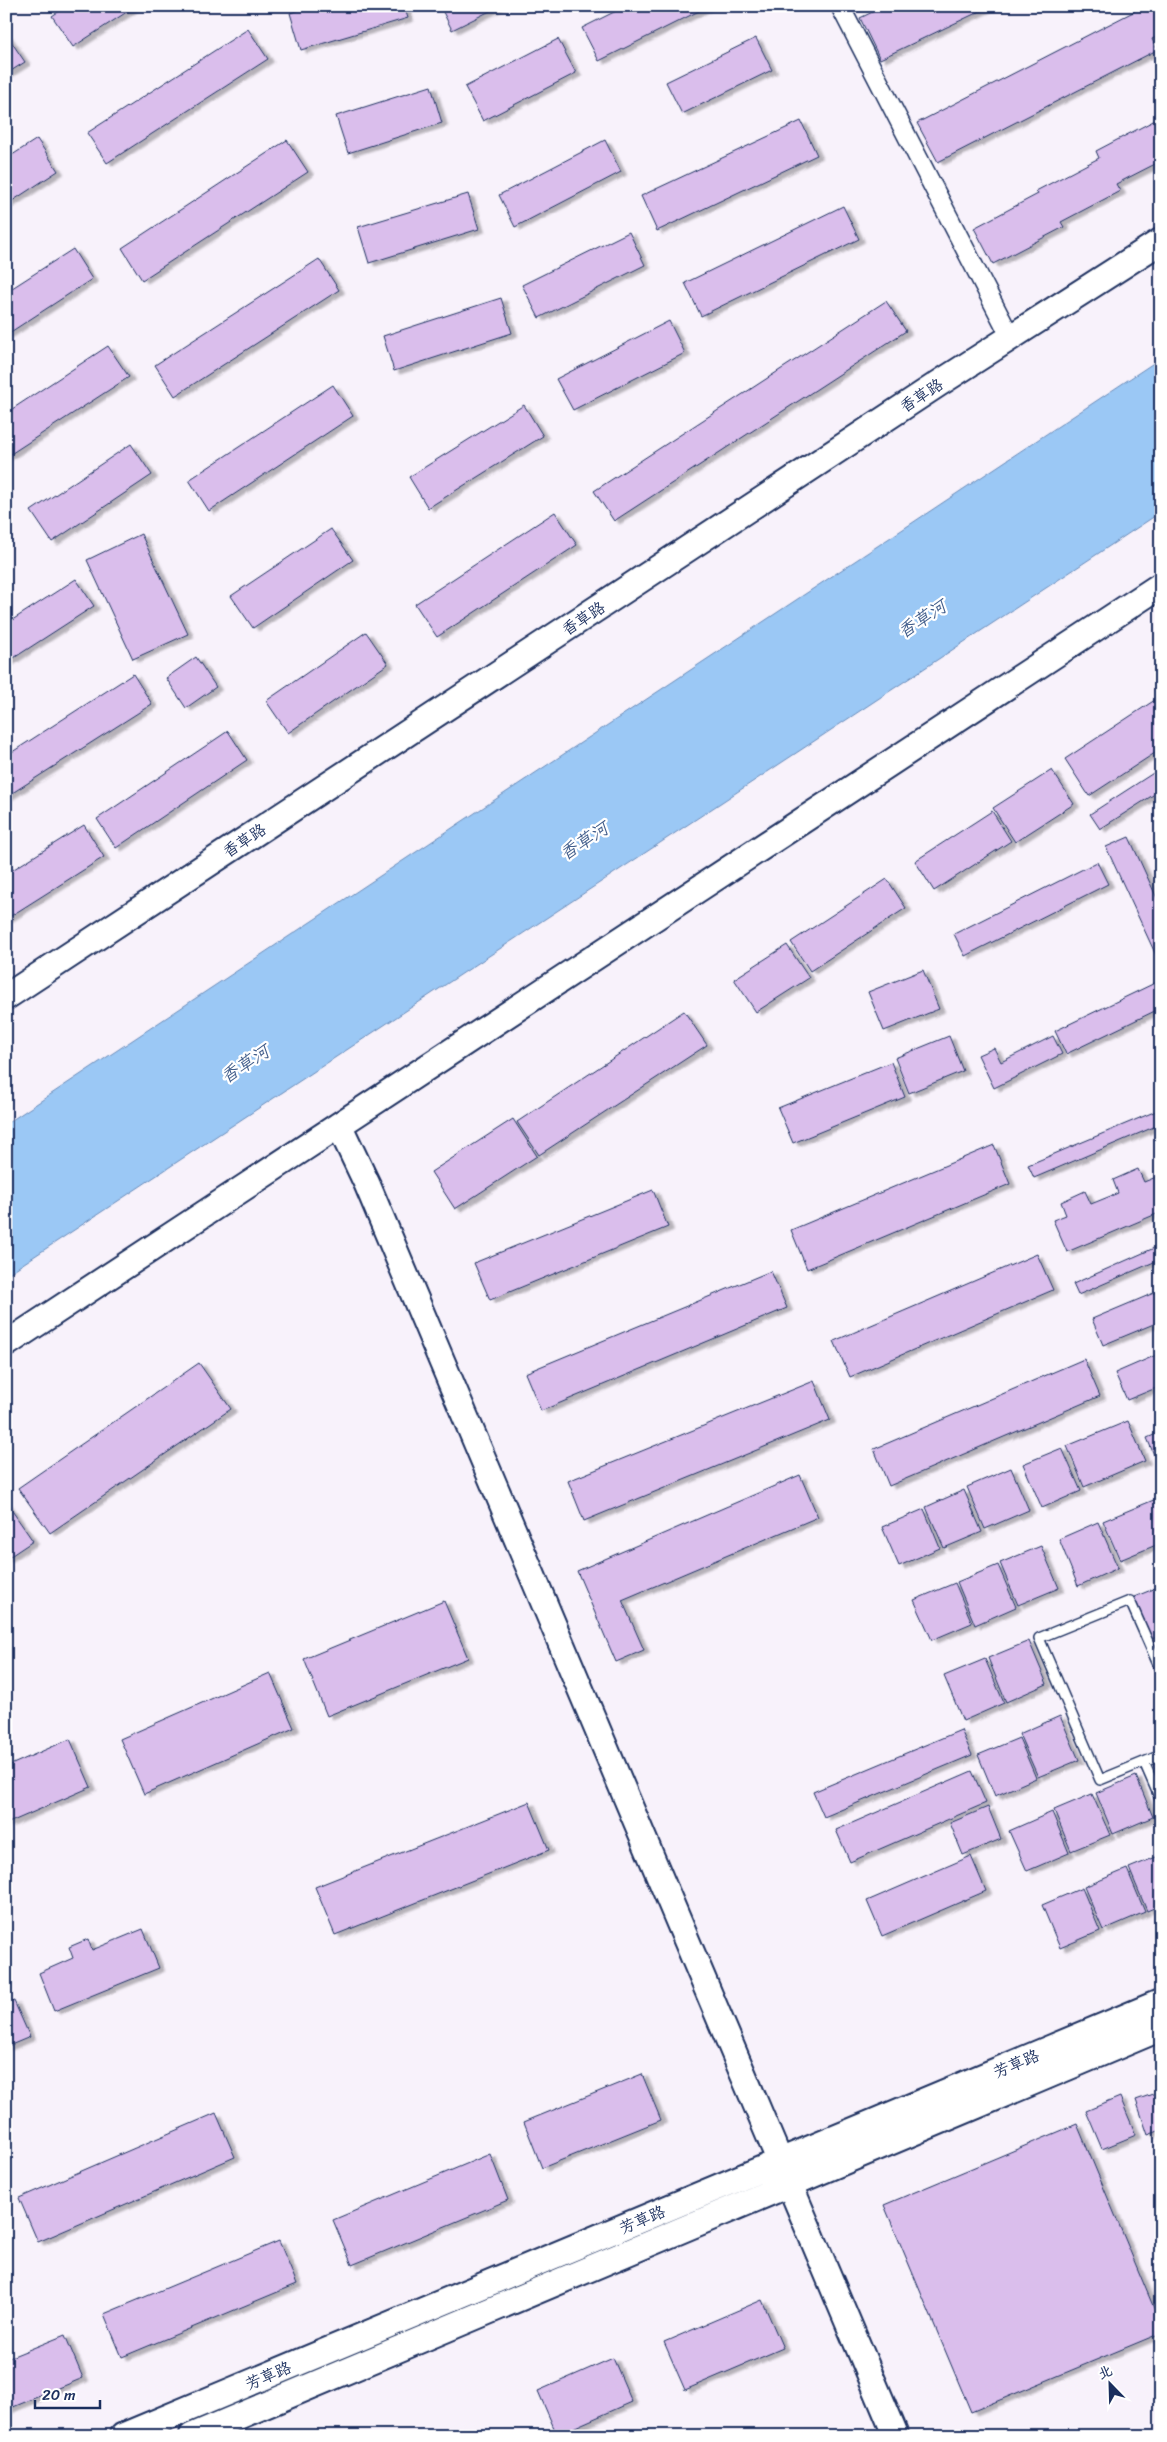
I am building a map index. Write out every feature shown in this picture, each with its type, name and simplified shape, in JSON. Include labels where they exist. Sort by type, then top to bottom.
[{"type":"street","points":[[840,6],[1010,338]]},
{"type":"street","name":"香草路","points":[[6,997],[1010,338],[1161,241]]},
{"type":"street","points":[[6,1344],[1161,585]]},
{"type":"street","points":[[339,1125],[367,1184],[896,2436]]},
{"type":"street","name":"芳草路","points":[[123,2436],[1161,2002]]},
{"type":"street","name":"芳草路","points":[[192,2436],[1161,2028]]},
{"type":"lane","points":[[1161,1672],[1130,1601],[1039,1638],[1100,1780],[1161,1755]]},
{"type":"lane","points":[[1144,1762],[1161,1801]]},
{"type":"water","name":"香草河","points":[[1161,358],[1161,512],[6,1275],[6,1124]]},
{"type":"building","points":[[67,6],[136,6],[73,47],[52,16]]},
{"type":"building","points":[[311,6],[404,6],[408,18],[301,50],[290,13]]},
{"type":"building","points":[[440,6],[500,6],[452,30]]},
{"type":"building","points":[[626,6],[709,6],[599,61],[582,28]]},
{"type":"building","points":[[885,6],[991,6],[880,59],[860,18]]},
{"type":"building","points":[[1132,6],[1161,6],[1161,35],[1152,39],[1157,50],[938,162],[917,123],[1135,11]]},
{"type":"building","points":[[248,29],[268,59],[107,163],[87,133]]},
{"type":"building","points":[[6,34],[25,62],[6,74]]},
{"type":"building","points":[[756,38],[772,70],[682,114],[666,82]]},
{"type":"building","points":[[558,39],[576,73],[483,121],[465,87]]},
{"type":"building","points":[[431,86],[442,123],[348,153],[336,116]]},
{"type":"building","points":[[1161,117],[1161,161],[1116,184],[1120,191],[1061,222],[1064,227],[993,264],[974,228],[1038,194],[1036,191],[1099,158],[1096,151]]},
{"type":"building","points":[[801,121],[817,155],[657,231],[641,196]]},
{"type":"building","points":[[37,139],[58,171],[6,205],[6,159]]},
{"type":"building","points":[[287,140],[308,172],[142,280],[122,248]]},
{"type":"building","points":[[605,140],[621,172],[515,227],[499,195]]},
{"type":"building","points":[[468,194],[479,229],[369,263],[358,227]]},
{"type":"building","points":[[843,206],[859,239],[701,316],[685,283]]},
{"type":"building","points":[[629,232],[645,265],[539,318],[522,285]]},
{"type":"building","points":[[73,249],[92,279],[6,335],[6,292]]},
{"type":"building","points":[[319,259],[339,290],[175,396],[155,365]]},
{"type":"building","points":[[501,298],[512,333],[394,371],[383,336]]},
{"type":"building","points":[[886,301],[906,331],[614,521],[594,491]]},
{"type":"building","points":[[669,321],[685,353],[573,410],[556,379]]},
{"type":"building","points":[[108,346],[129,377],[6,457],[6,413]]},
{"type":"building","points":[[333,385],[353,416],[209,511],[189,480]]},
{"type":"building","points":[[524,405],[543,436],[428,508],[409,477]]},
{"type":"building","points":[[131,444],[152,475],[52,542],[31,511]]},
{"type":"building","points":[[555,512],[577,545],[437,637],[415,604]]},
{"type":"building","points":[[331,529],[353,560],[253,628],[231,596]]},
{"type":"building","points":[[141,534],[188,634],[133,659],[87,560]]},
{"type":"building","points":[[76,579],[94,606],[6,663],[6,624]]},
{"type":"building","points":[[366,632],[388,664],[288,733],[266,701]]},
{"type":"building","points":[[196,657],[216,687],[186,708],[166,678]]},
{"type":"building","points":[[133,674],[152,704],[6,797],[6,756]]},
{"type":"building","points":[[1161,696],[1161,749],[1089,796],[1065,759]]},
{"type":"building","points":[[228,731],[247,760],[116,848],[97,819]]},
{"type":"building","points":[[1161,768],[1161,790],[1100,829],[1090,814]]},
{"type":"building","points":[[1052,770],[1074,804],[1015,842],[993,808]]},
{"type":"building","points":[[992,811],[1011,841],[934,891],[915,861]]},
{"type":"building","points":[[84,825],[104,857],[6,919],[6,874]]},
{"type":"building","points":[[1129,837],[1161,907],[1161,966],[1106,847]]},
{"type":"building","points":[[1097,862],[1108,884],[965,956],[954,934]]},
{"type":"building","points":[[887,879],[906,908],[810,971],[791,942]]},
{"type":"building","points":[[787,945],[809,978],[756,1012],[734,979]]},
{"type":"building","points":[[923,970],[939,1009],[884,1031],[868,992]]},
{"type":"building","points":[[1159,981],[1161,1008],[1066,1054],[1055,1031]]},
{"type":"building","points":[[684,1011],[707,1045],[539,1155],[517,1122]]},
{"type":"building","points":[[949,1036],[963,1071],[909,1093],[895,1058]]},
{"type":"building","points":[[1053,1036],[1062,1054],[994,1088],[978,1055],[994,1048],[1001,1062]]},
{"type":"building","points":[[891,1062],[905,1097],[793,1143],[778,1108]]},
{"type":"building","points":[[1161,1109],[1161,1124],[1034,1178],[1028,1165]]},
{"type":"building","points":[[513,1119],[537,1156],[455,1209],[431,1172]]},
{"type":"building","points":[[994,1145],[1010,1184],[807,1269],[791,1230]]},
{"type":"building","points":[[1138,1169],[1144,1182],[1161,1175],[1161,1212],[1067,1252],[1053,1220],[1066,1215],[1061,1202],[1085,1191],[1091,1204],[1118,1193],[1113,1180]]},
{"type":"building","points":[[653,1190],[668,1227],[490,1300],[474,1263]]},
{"type":"building","points":[[1161,1245],[1161,1259],[1078,1295],[1073,1284]]},
{"type":"building","points":[[1037,1254],[1053,1290],[850,1377],[834,1341]]},
{"type":"building","points":[[771,1271],[787,1308],[541,1411],[525,1373]]},
{"type":"building","points":[[1161,1290],[1161,1321],[1103,1345],[1092,1319]]},
{"type":"building","points":[[1161,1353],[1161,1386],[1127,1400],[1115,1373]]},
{"type":"building","points":[[1084,1359],[1100,1396],[889,1486],[874,1449]]},
{"type":"building","points":[[199,1363],[231,1409],[50,1533],[18,1488]]},
{"type":"building","points":[[814,1381],[830,1420],[584,1521],[568,1481]]},
{"type":"building","points":[[1128,1421],[1145,1461],[1084,1487],[1067,1446]]},
{"type":"building","points":[[1161,1432],[1161,1460],[1157,1462],[1147,1438]]},
{"type":"building","points":[[1062,1448],[1081,1491],[1042,1508],[1023,1464]]},
{"type":"building","points":[[1011,1468],[1029,1510],[985,1529],[967,1487]]},
{"type":"building","points":[[800,1475],[818,1517],[622,1600],[644,1650],[616,1662],[577,1571]]},
{"type":"building","points":[[964,1490],[982,1532],[944,1548],[926,1507]]},
{"type":"building","points":[[1161,1497],[1161,1543],[1120,1560],[1103,1521]]},
{"type":"building","points":[[6,1502],[33,1541],[6,1559]]},
{"type":"building","points":[[924,1509],[940,1548],[899,1566],[882,1527]]},
{"type":"building","points":[[1098,1522],[1118,1568],[1078,1586],[1059,1539]]},
{"type":"building","points":[[1041,1546],[1059,1588],[1018,1605],[1000,1563]]},
{"type":"building","points":[[998,1565],[1016,1607],[975,1625],[957,1582]]},
{"type":"building","points":[[955,1583],[972,1623],[932,1640],[914,1600]]},
{"type":"building","points":[[1161,1586],[1161,1635],[1152,1639],[1134,1597]]},
{"type":"building","points":[[444,1601],[468,1658],[327,1716],[304,1659]]},
{"type":"building","points":[[1029,1641],[1047,1684],[1006,1702],[988,1658]]},
{"type":"building","points":[[985,1659],[1004,1703],[963,1721],[944,1676]]},
{"type":"building","points":[[270,1673],[294,1728],[144,1794],[120,1739]]},
{"type":"building","points":[[1060,1716],[1079,1760],[1038,1777],[1019,1734]]},
{"type":"building","points":[[961,1730],[972,1755],[824,1817],[813,1792]]},
{"type":"building","points":[[1019,1738],[1036,1778],[995,1796],[978,1755]]},
{"type":"building","points":[[70,1739],[91,1787],[6,1824],[6,1767]]},
{"type":"building","points":[[1161,1762],[1161,1784],[1153,1765]]},
{"type":"building","points":[[972,1771],[986,1803],[850,1862],[836,1830]]},
{"type":"building","points":[[1136,1776],[1153,1817],[1113,1834],[1096,1793]]},
{"type":"building","points":[[1092,1794],[1110,1835],[1071,1851],[1054,1810]]},
{"type":"building","points":[[529,1802],[549,1850],[335,1935],[315,1887]]},
{"type":"building","points":[[988,1807],[1001,1839],[963,1855],[950,1823]]},
{"type":"building","points":[[1052,1812],[1069,1853],[1027,1871],[1009,1831]]},
{"type":"building","points":[[1161,1855],[1161,1905],[1147,1911],[1129,1868]]},
{"type":"building","points":[[971,1856],[986,1891],[882,1936],[867,1901]]},
{"type":"building","points":[[1127,1869],[1145,1912],[1103,1930],[1084,1887]]},
{"type":"building","points":[[1082,1888],[1100,1931],[1060,1948],[1042,1905]]},
{"type":"building","points":[[143,1929],[159,1968],[54,2011],[39,1973],[73,1958],[69,1947],[88,1939],[92,1950]]},
{"type":"building","points":[[14,2001],[30,2037],[6,2047],[6,2004]]},
{"type":"building","points":[[642,2074],[661,2120],[542,2168],[524,2122]]},
{"type":"building","points":[[1161,2091],[1161,2130],[1148,2135],[1136,2100]]},
{"type":"building","points":[[1120,2097],[1136,2135],[1102,2149],[1086,2111]]},
{"type":"building","points":[[216,2113],[235,2157],[38,2242],[19,2198]]},
{"type":"building","points":[[1077,2124],[1161,2325],[1161,2333],[971,2412],[884,2205]]},
{"type":"building","points":[[490,2154],[508,2200],[352,2265],[333,2220]]},
{"type":"building","points":[[279,2241],[297,2284],[122,2357],[104,2314]]},
{"type":"building","points":[[762,2300],[783,2348],[685,2390],[664,2342]]},
{"type":"building","points":[[65,2335],[83,2378],[6,2410],[6,2359]]},
{"type":"building","points":[[613,2358],[632,2402],[557,2435],[538,2391]]}]
